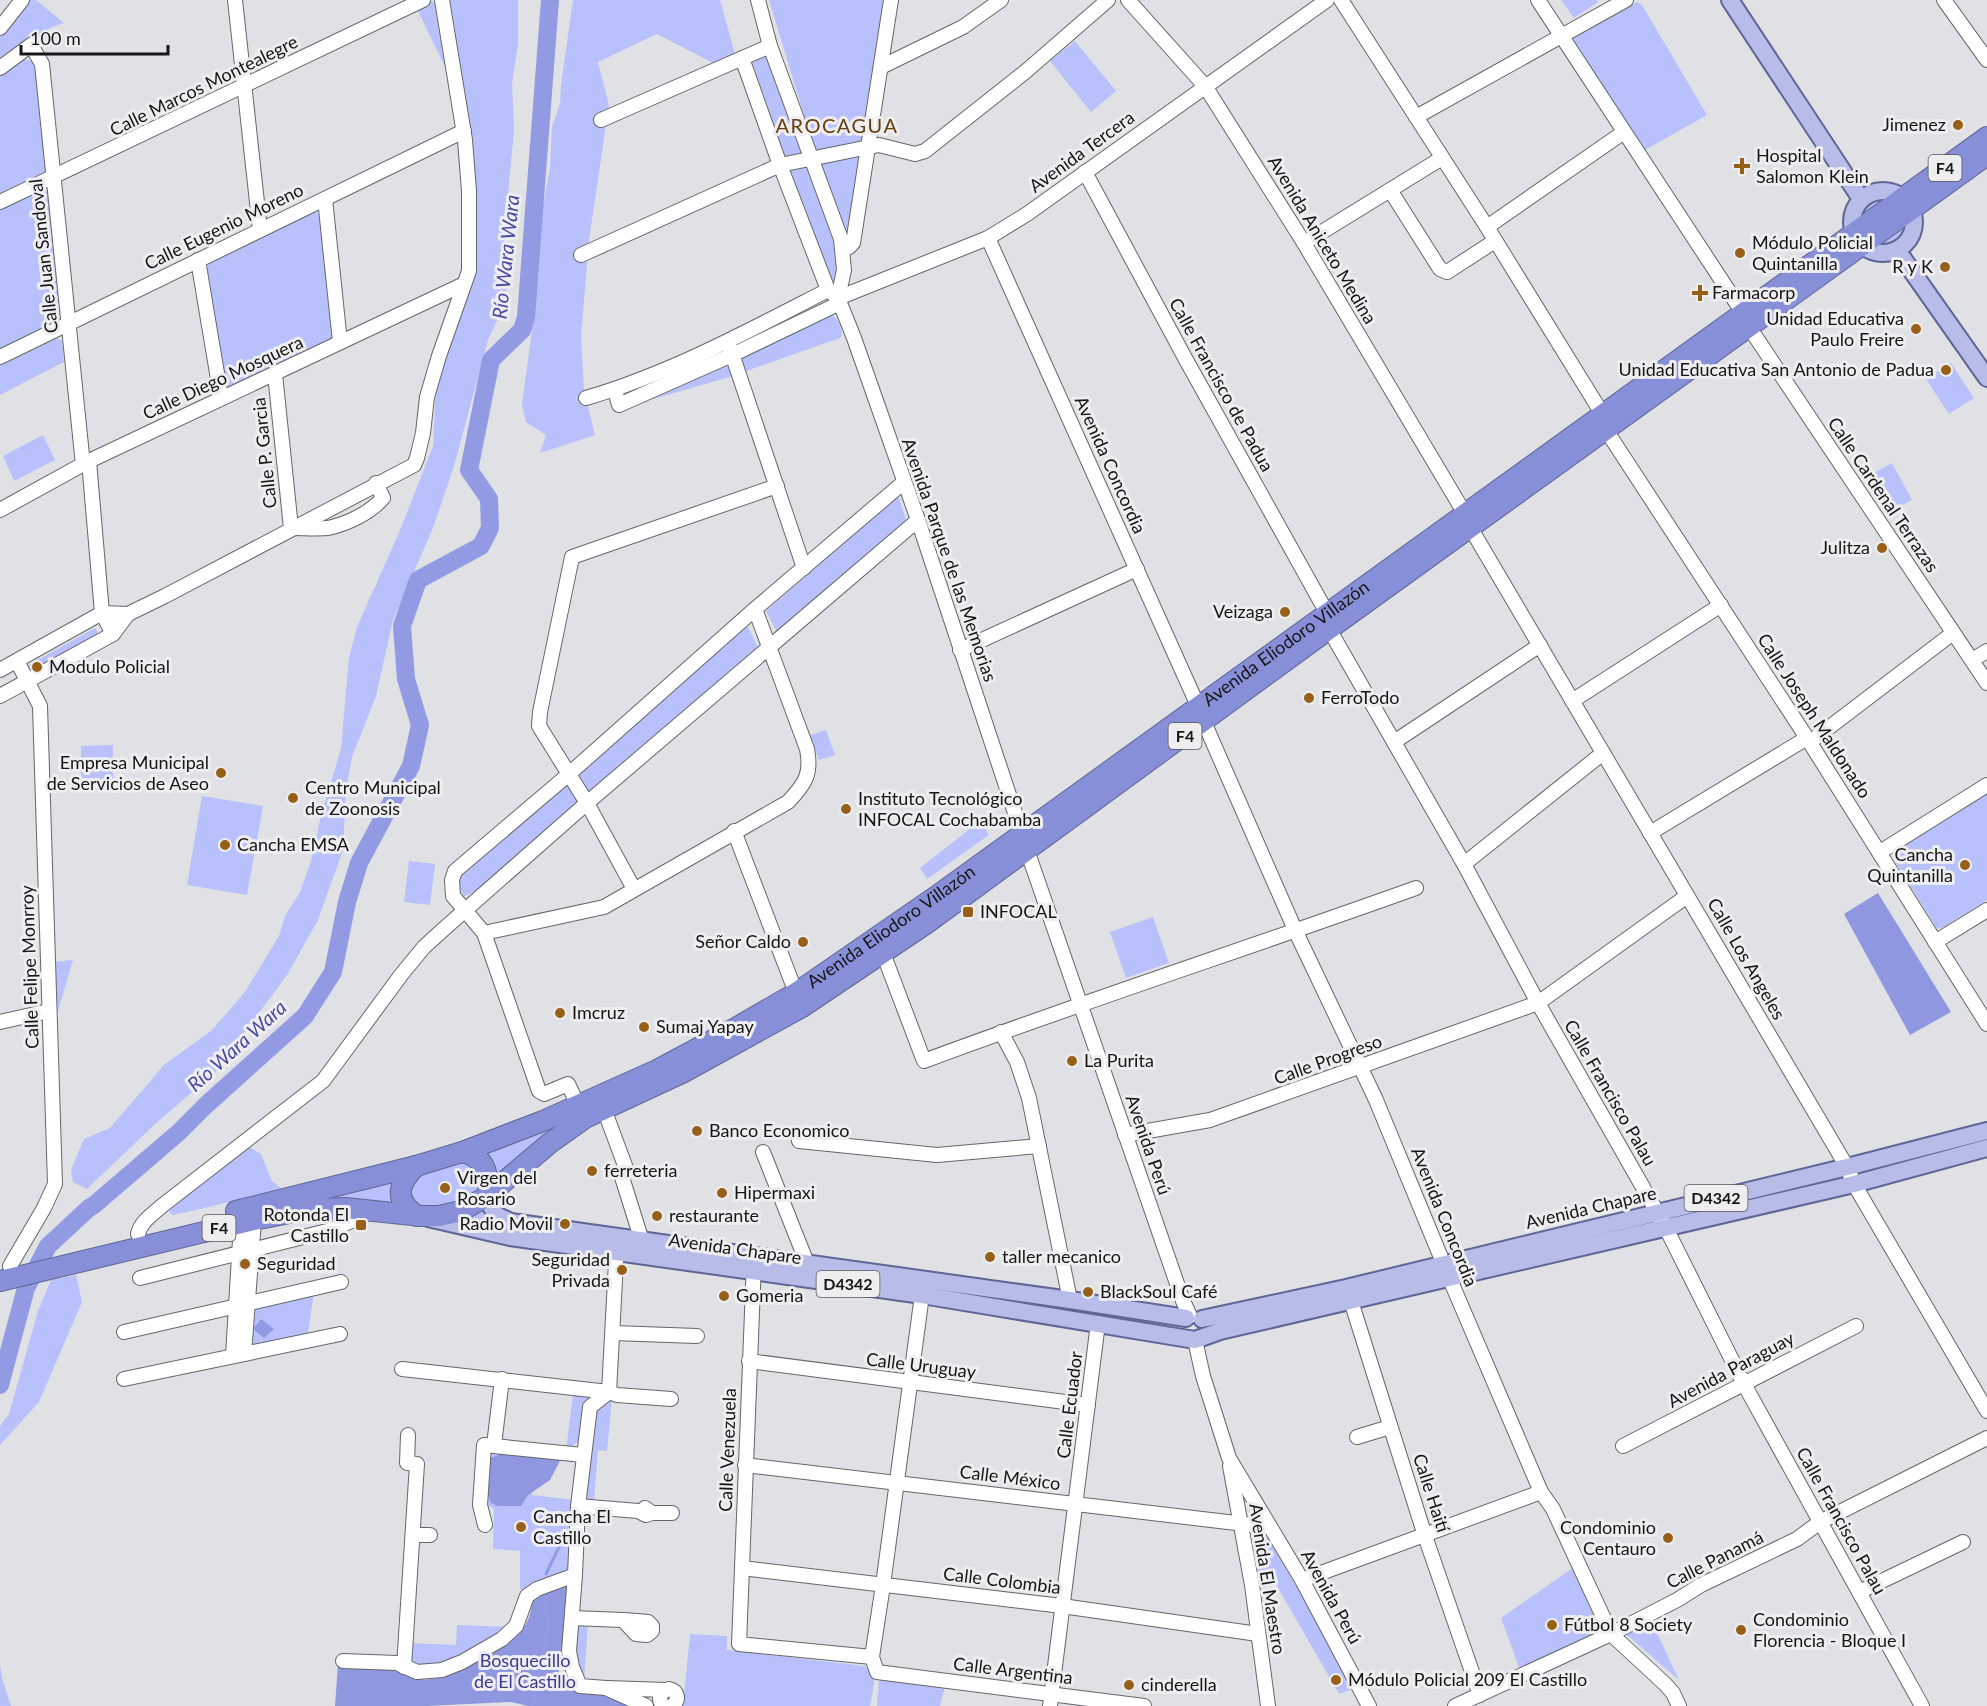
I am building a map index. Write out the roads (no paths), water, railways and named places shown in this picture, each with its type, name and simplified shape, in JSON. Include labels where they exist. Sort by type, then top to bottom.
[{"type":"highway","name":"Avenida Eliodoro Villazón","points":[[1908,204],[1987,137]]},
{"type":"highway","name":"Avenida Eliodoro Villazón","points":[[488,1196],[559,1136],[585,1118],[682,1073],[738,1043],[802,1007],[883,953],[1024,842],[1328,621],[1857,240],[1908,204],[1987,155]]},
{"type":"highway","name":"Avenida Eliodoro Villazón","points":[[462,1152],[543,1121],[692,1053],[796,993],[1024,842]]},
{"type":"highway","name":"F4","points":[[64,1259],[138,1234],[416,1166],[462,1152]]},
{"type":"highway","points":[[462,1152],[478,1158],[485,1167],[488,1196]]},
{"type":"highway","points":[[416,1166],[401,1185],[400,1194],[404,1203],[419,1216]]},
{"type":"highway","name":"F4","points":[[7,1271],[309,1209],[345,1208],[419,1216],[450,1214],[461,1211],[488,1196]]},
{"type":"main road","points":[[1730,0],[1812,113]]},
{"type":"main road","points":[[1743,0],[1866,196]]},
{"type":"main road","points":[[1886,190],[1895,193],[1908,204],[1914,226],[1901,247],[1882,254],[1872,252],[1857,240],[1852,216],[1866,196],[1886,190]]},
{"type":"main road","points":[[1901,247],[1987,358]]},
{"type":"main road","points":[[1901,247],[1987,378]]},
{"type":"main road","name":"Avenida Chapare","points":[[419,1216],[450,1225],[510,1230],[754,1263],[807,1263],[1070,1300],[1194,1328],[1346,1288],[1446,1270],[1661,1219],[1987,1131]]},
{"type":"main road","name":"Avenida Chapare","points":[[1661,1219],[1854,1184],[1987,1148]]},
{"type":"main road","points":[[488,1196],[496,1215],[510,1230]]},
{"type":"main road","name":"Avenida Chapare","points":[[617,1245],[642,1241],[922,1295],[1098,1323],[1194,1328],[1351,1301],[1446,1270]]},
{"type":"street","points":[[0,28],[22,0]]},
{"type":"street","points":[[235,0],[260,230]]},
{"type":"street","name":"Calle Marcos Montealegre","points":[[0,202],[423,0]]},
{"type":"street","points":[[0,696],[113,634],[128,614],[414,465],[423,433],[427,397],[469,271],[470,227],[464,131],[442,0]]},
{"type":"street","points":[[758,0],[770,46],[841,239],[843,280],[836,297]]},
{"type":"street","points":[[843,249],[853,243],[891,0]]},
{"type":"street","points":[[881,67],[963,27],[1001,0]]},
{"type":"street","points":[[581,255],[780,165],[879,145],[915,154],[925,151],[1025,72],[1108,0]]},
{"type":"street","name":"Avenida Aniceto Medina","points":[[1128,0],[1205,86],[1305,243],[1467,521]]},
{"type":"street","points":[[1301,0],[1311,11]]},
{"type":"street","name":"Avenida Tercera","points":[[586,398],[615,390],[728,341],[988,238],[1027,214],[1327,0]]},
{"type":"street","name":"Calle Joseph Maldonado","points":[[1341,0],[1487,227],[1604,422],[1880,852],[1987,1024]]},
{"type":"street","name":"Calle Cardenal Terrazas","points":[[1538,0],[1746,320],[1987,683]]},
{"type":"street","points":[[1416,117],[1626,0]]},
{"type":"street","points":[[1944,0],[1987,60]]},
{"type":"street","name":"Calle Juan Sandoval","points":[[0,68],[31,45],[42,64],[102,614],[113,634]]},
{"type":"street","points":[[601,120],[770,46]]},
{"type":"street","name":"Avenida Parque de las Memorias","points":[[742,58],[780,165],[855,338],[918,520],[1024,842]]},
{"type":"street","name":"Calle Eugenio Moreno","points":[[0,357],[464,131]]},
{"type":"street","points":[[1487,227],[1624,132]]},
{"type":"street","points":[[1305,243],[1442,158]]},
{"type":"street","name":"Calle Francisco de Padua","points":[[1085,172],[1328,621]]},
{"type":"street","points":[[1390,190],[1440,269],[1447,272],[1496,242]]},
{"type":"street","points":[[325,199],[340,342]]},
{"type":"street","name":"Avenida Concordia","points":[[988,238],[1296,932],[1361,1067],[1541,1492],[1553,1509],[1611,1634],[1665,1684],[1673,1693],[1679,1706]]},
{"type":"street","points":[[198,260],[221,398]]},
{"type":"street","name":"Calle Diego Mosquera","points":[[0,510],[86,463],[464,284]]},
{"type":"street","name":"Avenida Tercera","points":[[615,390],[619,405],[732,355],[836,297]]},
{"type":"street","points":[[728,341],[804,568]]},
{"type":"street","name":"Calle P. Garcia","points":[[275,374],[291,528]]},
{"type":"street","points":[[578,1105],[568,1084],[544,1094],[539,1091],[483,933],[453,896],[452,880],[455,871],[904,482]]},
{"type":"street","points":[[291,528],[327,528],[348,522],[375,508],[382,498],[376,483]]},
{"type":"street","points":[[634,889],[587,803],[539,726],[572,557],[777,486]]},
{"type":"street","points":[[138,1234],[145,1221],[163,1205],[323,1081],[424,947],[587,803],[918,520]]},
{"type":"street","name":"Calle Los Angeles","points":[[1467,521],[1847,1167],[1854,1184],[1987,1411]]},
{"type":"street","points":[[960,650],[1137,570]]},
{"type":"street","points":[[1572,701],[1721,605]]},
{"type":"street","points":[[483,933],[604,907],[788,802],[799,790],[807,778],[809,763],[807,749],[755,609]]},
{"type":"street","points":[[0,670],[102,614],[128,614]]},
{"type":"street","name":"Calle Francisco Palau","points":[[1328,621],[1464,864],[1538,1003],[1661,1219],[1744,1384],[1922,1706]]},
{"type":"street","points":[[1650,833],[1808,740],[1953,633]]},
{"type":"street","points":[[1394,742],[1540,645]]},
{"type":"street","points":[[1972,660],[1987,651]]},
{"type":"street","name":"Calle Felipe Monrroy","points":[[7,1271],[44,1208],[55,1184],[40,706],[17,661]]},
{"type":"street","points":[[1464,864],[1603,753]]},
{"type":"street","points":[[1880,852],[1987,785]]},
{"type":"street","points":[[734,831],[796,993]]},
{"type":"street","name":"Avenida Perú","points":[[1024,842],[1194,1328],[1200,1365],[1229,1458],[1302,1580],[1369,1706]]},
{"type":"street","points":[[883,953],[924,1061],[1081,1003],[1296,932],[1416,888]]},
{"type":"street","name":"Calle Progreso","points":[[1125,1135],[1210,1120],[1538,1003],[1687,896]]},
{"type":"street","points":[[1935,942],[1987,910]]},
{"type":"street","points":[[0,1022],[49,1011]]},
{"type":"street","points":[[1001,1032],[1017,1062],[1029,1098],[1070,1300]]},
{"type":"street","points":[[604,1109],[627,1171],[621,1174],[642,1241]]},
{"type":"street","points":[[799,1141],[937,1155],[1038,1146]]},
{"type":"street","points":[[763,1152],[807,1263]]},
{"type":"street","points":[[140,1278],[331,1230],[373,1211]]},
{"type":"street","points":[[238,1355],[242,1305],[253,1250],[248,1222]]},
{"type":"street","points":[[242,1305],[238,1253],[248,1222]]},
{"type":"street","points":[[617,1245],[609,1392],[590,1407],[578,1506],[569,1651],[572,1667],[580,1686],[672,1690],[677,1700],[672,1706]]},
{"type":"street","name":"Calle Venezuela","points":[[754,1263],[739,1644],[872,1657]]},
{"type":"street","points":[[124,1332],[341,1282]]},
{"type":"street","points":[[872,1657],[884,1585],[922,1295]]},
{"type":"street","name":"Calle Haití","points":[[1351,1301],[1425,1536],[1480,1695]]},
{"type":"street","name":"Calle Ecuador","points":[[1050,1700],[1098,1323]]},
{"type":"street","name":"Avenida Paraguay","points":[[1623,1446],[1856,1326]]},
{"type":"street","points":[[613,1333],[697,1336]]},
{"type":"street","points":[[124,1379],[340,1334]]},
{"type":"street","name":"Calle Uruguay","points":[[749,1361],[1088,1405]]},
{"type":"street","points":[[402,1369],[609,1392],[617,1395],[671,1399]]},
{"type":"street","points":[[494,1445],[501,1379]]},
{"type":"street","points":[[1357,1437],[1390,1427]]},
{"type":"street","points":[[404,1667],[417,1464],[407,1463],[408,1435]]},
{"type":"street","name":"Calle Panamá","points":[[1455,1706],[1611,1634],[1701,1585],[1797,1539],[1820,1522],[1987,1438]]},
{"type":"street","points":[[485,1525],[480,1505],[484,1445],[583,1455]]},
{"type":"street","name":"Avenida El Maestro","points":[[1229,1458],[1268,1706]]},
{"type":"street","name":"Calle México","points":[[745,1465],[1270,1527]]},
{"type":"street","points":[[1302,1580],[1541,1492]]},
{"type":"street","points":[[578,1506],[672,1513]]},
{"type":"street","points":[[412,1535],[430,1535]]},
{"type":"street","points":[[1859,1592],[1963,1542]]},
{"type":"street","name":"Calle Colombia","points":[[742,1568],[1062,1606],[1258,1634]]},
{"type":"street","points":[[343,1661],[397,1664],[417,1672],[441,1670],[462,1662],[502,1639],[516,1626],[527,1596],[537,1589],[575,1575]]},
{"type":"street","points":[[572,1618],[631,1624]]},
{"type":"street","name":"Calle Argentina","points":[[872,1657],[877,1672],[1050,1700],[1144,1706]]},
{"type":"street","points":[[606,1688],[646,1706]]},
{"type":"street","points":[[664,1706],[660,1698],[661,1693],[666,1690]]},
{"type":"waterway","name":"Río Wara Wara","points":[[0,1385],[26,1288],[48,1246],[178,1133],[305,1016],[333,972],[347,902],[359,863],[411,766],[420,725],[406,679],[402,626],[418,580],[481,546],[490,528],[489,499],[469,470],[491,360],[522,330],[526,317],[550,0]]},
{"type":"waterway","points":[[546,1574],[560,1545]]},
{"type":"waterway","points":[[533,1706],[548,1623],[544,1598]]},
{"type":"place","name":"Jimenez","points":[[1958,125]]},
{"type":"place","name":"Hospital Salomon Klein","points":[[1742,166]]},
{"type":"place","name":"Módulo Policial Quintanilla","points":[[1740,253]]},
{"type":"place","name":"R y K","points":[[1945,267]]},
{"type":"place","name":"Farmacorp","points":[[1700,293]]},
{"type":"place","name":"Unidad Educativa Paulo Freire","points":[[1916,329]]},
{"type":"place","name":"Unidad Educativa San Antonio de Padua","points":[[1946,370]]},
{"type":"place","name":"Julitza","points":[[1882,548]]},
{"type":"place","name":"Veizaga","points":[[1285,612]]},
{"type":"place","name":"Modulo Policial","points":[[37,667]]},
{"type":"place","name":"FerroTodo","points":[[1309,698]]},
{"type":"place","name":"Empresa Municipal de Servicios de Aseo","points":[[221,773]]},
{"type":"place","name":"Centro Municipal de Zoonosis","points":[[293,798]]},
{"type":"place","name":"Instituto Tecnológico INFOCAL Cochabamba","points":[[846,809]]},
{"type":"place","name":"Cancha EMSA","points":[[225,845]]},
{"type":"place","name":"Cancha Quintanilla","points":[[1965,865]]},
{"type":"place","name":"INFOCAL","points":[[968,912]]},
{"type":"place","name":"Señor Caldo","points":[[803,942]]},
{"type":"place","name":"Imcruz","points":[[560,1013]]},
{"type":"place","name":"Sumaj Yapay","points":[[644,1027]]},
{"type":"place","name":"La Purita","points":[[1072,1061]]},
{"type":"place","name":"Banco Economico","points":[[697,1131]]},
{"type":"place","name":"ferreteria","points":[[592,1171]]},
{"type":"place","name":"Virgen del Rosario","points":[[445,1188]]},
{"type":"place","name":"Hipermaxi","points":[[722,1193]]},
{"type":"place","name":"restaurante","points":[[657,1216]]},
{"type":"place","name":"Radio Movil","points":[[565,1224]]},
{"type":"place","name":"Rotonda El Castillo","points":[[361,1225]]},
{"type":"place","name":"taller mecanico","points":[[990,1257]]},
{"type":"place","name":"Seguridad","points":[[245,1264]]},
{"type":"place","name":"Seguridad Privada","points":[[622,1270]]},
{"type":"place","name":"BlackSoul Café","points":[[1088,1292]]},
{"type":"place","name":"Gomeria","points":[[724,1296]]},
{"type":"place","name":"Cancha El Castillo","points":[[521,1527]]},
{"type":"place","name":"Condominio Centauro","points":[[1668,1538]]},
{"type":"place","name":"Fútbol 8 Society","points":[[1552,1625]]},
{"type":"place","name":"Condominio Florencia - Bloque I","points":[[1741,1630]]},
{"type":"place","name":"Módulo Policial 209 El Castillo","points":[[1336,1680]]},
{"type":"place","name":"cinderella","points":[[1129,1685]]},
{"type":"district","name":"AROCAGUA","points":[[837,126]]},
{"type":"park label","name":"Bosquecillo de El Castillo","points":[[525,1671]]}]
